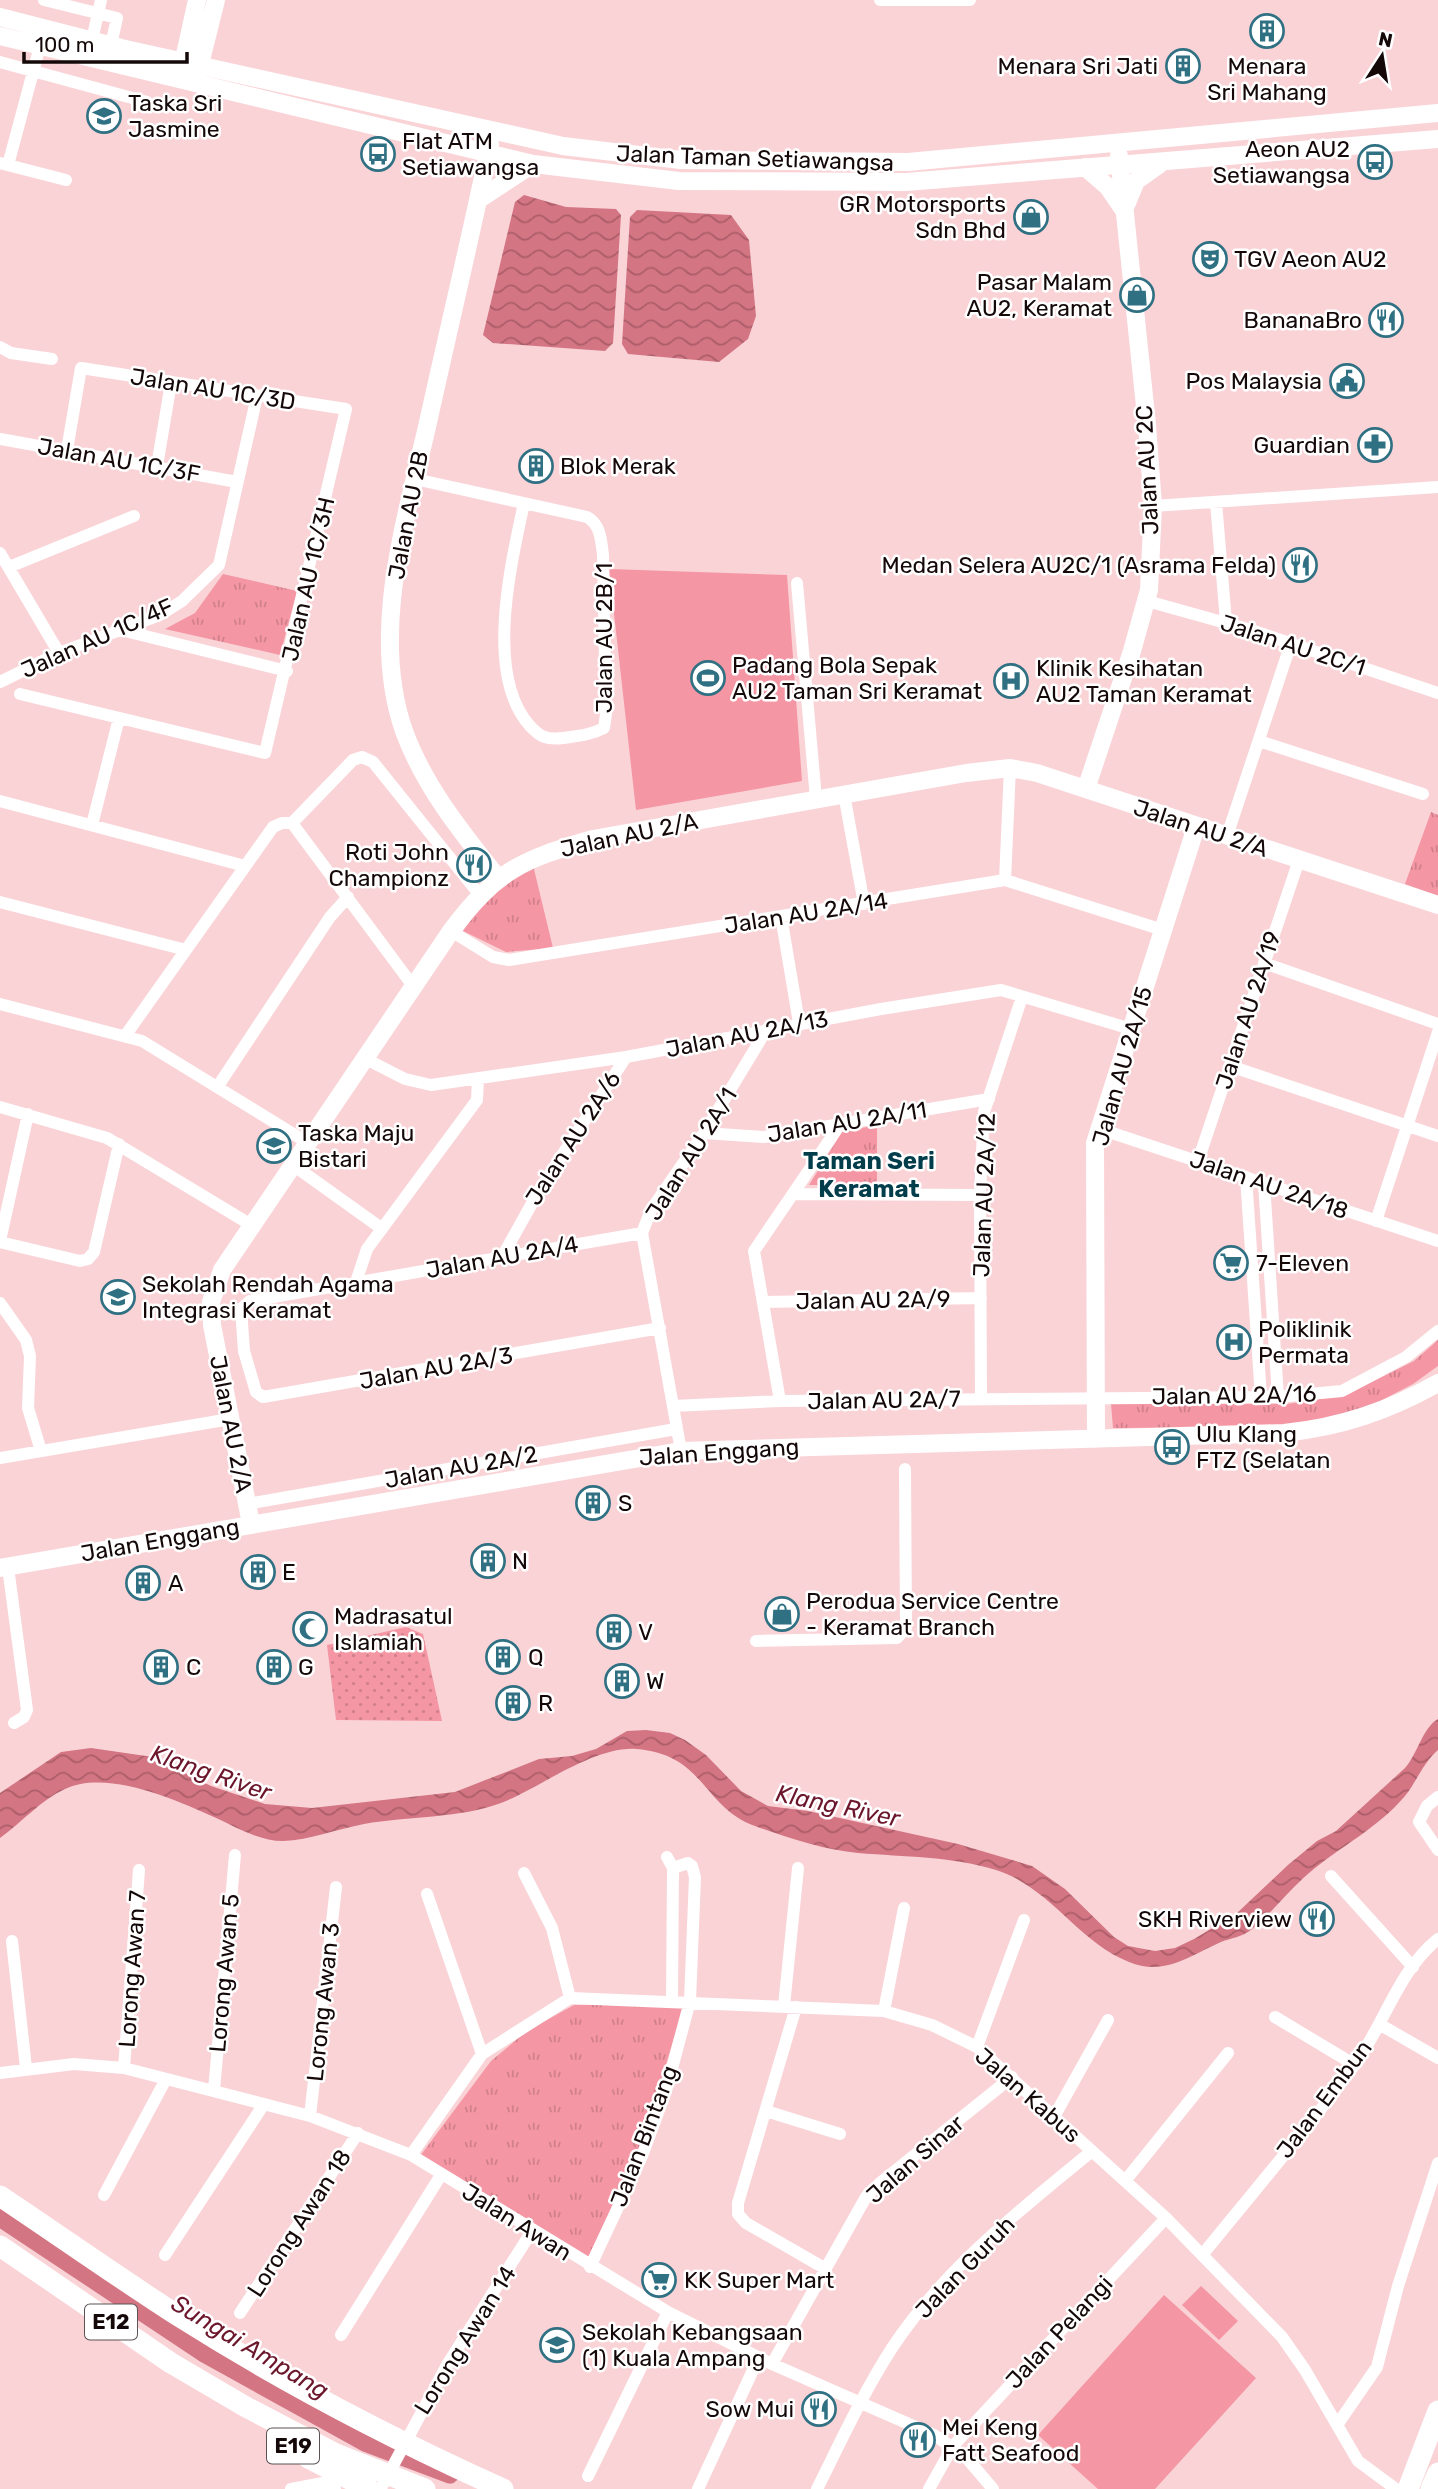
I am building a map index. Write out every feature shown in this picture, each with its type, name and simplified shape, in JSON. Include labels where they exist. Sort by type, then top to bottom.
[{"type":"highway","name":"E12","points":[[0,2196],[181,2318],[275,2374],[449,2465],[503,2489]]},
{"type":"highway","name":"E12","points":[[0,2246],[170,2363],[224,2394],[336,2454],[425,2489]]},
{"type":"highway","name":"E19","points":[[224,2394],[310,2459],[378,2485]]},
{"type":"highway","points":[[1408,2489],[1438,2411]]},
{"type":"highway","points":[[1421,2489],[1438,2446]]},
{"type":"highway","points":[[1431,2489],[1438,2473]]},
{"type":"main road","points":[[189,73],[197,0]]},
{"type":"main road","points":[[189,73],[216,0]]},
{"type":"main road","name":"Jalan Taman Setiawangsa","points":[[0,17],[111,45],[189,73],[455,146],[533,164],[638,178],[906,182],[1438,139]]},
{"type":"main road","name":"Jalan Taman Setiawangsa","points":[[0,36],[40,46],[603,153],[681,160],[908,162],[1438,113]]},
{"type":"main road","name":"Jalan AU 2B","points":[[493,132],[415,479],[393,592],[392,646],[395,691],[405,731],[438,799],[498,878]]},
{"type":"main road","name":"Jalan AU 2C","points":[[1086,789],[1147,601],[1153,506],[1118,143]]},
{"type":"main road","points":[[455,146],[473,167],[478,200],[504,180],[533,164]]},
{"type":"main road","points":[[1124,212],[1136,181],[1144,172],[1164,161]]},
{"type":"main road","points":[[1085,167],[1108,187],[1124,212]]},
{"type":"main road","name":"Jalan AU 2/A","points":[[251,1524],[212,1325],[211,1302],[222,1270],[412,986],[479,894],[498,878],[538,855],[593,839],[844,794],[1010,768],[1037,772],[1196,827],[1438,905]]},
{"type":"main road","name":"Jalan AU 2A/15","points":[[1096,1439],[1094,1170],[1100,1129],[1196,827]]},
{"type":"main road","name":"Jalan Enggang","points":[[4,1567],[681,1451],[1284,1433],[1323,1429],[1357,1420],[1404,1402],[1438,1383]]},
{"type":"street","points":[[44,0],[117,18],[111,45]]},
{"type":"street","points":[[92,40],[102,0]]},
{"type":"street","points":[[880,0],[970,0]]},
{"type":"street","points":[[40,46],[4,164],[66,180]]},
{"type":"street","points":[[0,62],[147,102]]},
{"type":"street","points":[[0,347],[11,353],[52,359]]},
{"type":"street","name":"Jalan AU 1C/3D","points":[[67,450],[81,368],[346,409]]},
{"type":"street","points":[[157,466],[171,383]]},
{"type":"street","name":"Jalan AU 1C/4F","points":[[0,682],[59,653],[160,615],[182,601],[219,565],[257,396]]},
{"type":"street","name":"Jalan AU 1C/3H","points":[[119,718],[260,754],[268,750],[346,409]]},
{"type":"street","name":"Jalan AU 1C/3F","points":[[0,439],[237,482]]},
{"type":"street","name":"Jalan AU 2B/1","points":[[415,479],[524,503],[587,517],[594,521],[600,534],[606,714],[604,727],[594,733],[553,739],[540,737],[518,713],[505,662],[508,580],[524,503]]},
{"type":"street","points":[[1153,506],[1438,487]]},
{"type":"street","points":[[1216,502],[1226,622]]},
{"type":"street","points":[[9,567],[134,516]]},
{"type":"street","points":[[0,553],[59,653]]},
{"type":"street","points":[[797,583],[816,799]]},
{"type":"street","name":"Jalan AU 2C/1","points":[[1147,601],[1226,622],[1438,693]]},
{"type":"street","points":[[121,630],[287,671]]},
{"type":"street","points":[[1227,836],[1291,643]]},
{"type":"street","points":[[20,694],[119,718],[92,825]]},
{"type":"street","points":[[1259,741],[1423,794]]},
{"type":"street","points":[[125,1035],[273,827],[292,823],[353,760],[362,757],[373,762],[479,894]]},
{"type":"street","points":[[1005,880],[1010,768]]},
{"type":"street","points":[[844,794],[864,904]]},
{"type":"street","points":[[0,801],[246,866]]},
{"type":"street","points":[[292,823],[412,986]]},
{"type":"street","name":"Jalan AU 2A/19","points":[[1198,1161],[1299,860]]},
{"type":"street","name":"Jalan AU 2A/14","points":[[451,931],[493,957],[509,960],[1005,880],[1163,930]]},
{"type":"street","points":[[218,1086],[315,939],[348,897]]},
{"type":"street","points":[[0,902],[186,950]]},
{"type":"street","points":[[781,916],[799,1023]]},
{"type":"street","points":[[1264,963],[1438,1024]]},
{"type":"street","name":"Jalan AU 2A/13","points":[[363,1058],[418,1084],[478,1079],[626,1057],[799,1023],[1001,990],[1131,1030]]},
{"type":"street","name":"Jalan AU 2A/12","points":[[982,1399],[982,1130],[989,1099],[1022,997]]},
{"type":"street","points":[[0,1004],[125,1035],[155,1048],[308,1143]]},
{"type":"street","name":"Jalan AU 2A/1","points":[[681,1451],[642,1233],[651,1210],[704,1133],[768,1029]]},
{"type":"street","points":[[1376,1221],[1438,1032]]},
{"type":"street","name":"Jalan AU 2A/6","points":[[502,1257],[540,1189],[626,1057]]},
{"type":"street","points":[[1230,1066],[1438,1136]]},
{"type":"street","points":[[356,1282],[367,1249],[477,1100],[478,1079]]},
{"type":"street","name":"Jalan AU 2A/11","points":[[704,1133],[764,1137],[989,1099]]},
{"type":"street","points":[[0,1107],[119,1144],[253,1226]]},
{"type":"street","points":[[28,1114],[0,1242],[80,1261],[88,1259],[94,1252],[119,1144]]},
{"type":"street","points":[[780,1401],[754,1251],[839,1126]]},
{"type":"street","name":"Jalan AU 2A/18","points":[[1100,1129],[1438,1241]]},
{"type":"street","points":[[293,1165],[382,1228]]},
{"type":"street","points":[[1246,1177],[1261,1397]]},
{"type":"street","points":[[1264,1183],[1278,1397]]},
{"type":"street","points":[[795,1194],[981,1195]]},
{"type":"street","name":"Jalan AU 2A/4","points":[[244,1350],[241,1310],[250,1301],[642,1233]]},
{"type":"street","name":"Jalan AU 2A/9","points":[[764,1302],[981,1298]]},
{"type":"street","points":[[0,1303],[26,1340],[30,1356],[27,1408],[41,1451]]},
{"type":"street","name":"Jalan AU 2A/3","points":[[244,1350],[256,1392],[263,1397],[660,1328]]},
{"type":"street","name":"Jalan AU 2A/16","points":[[1095,1397],[1278,1397],[1342,1391],[1406,1357],[1438,1331]]},
{"type":"street","name":"Jalan AU 2A/7","points":[[673,1406],[780,1401],[1095,1397]]},
{"type":"street","points":[[0,1458],[230,1419]]},
{"type":"street","name":"Jalan AU 2A/2","points":[[247,1504],[676,1429]]},
{"type":"street","points":[[755,1641],[897,1638],[906,1628],[905,1469]]},
{"type":"street","points":[[4,1567],[27,1710],[24,1717],[14,1723]]},
{"type":"street","points":[[1438,1797],[1427,1806],[1419,1822],[1438,1850]]},
{"type":"street","name":"Lorong Awan 5","points":[[214,2090],[235,1855]]},
{"type":"street","name":"Jalan Bintang","points":[[590,2267],[642,2156],[666,2091],[690,2001],[695,1877],[692,1866],[688,1863],[670,1863],[672,2001]]},
{"type":"street","points":[[798,1868],[790,2006],[766,2111],[738,2203],[738,2214],[746,2223],[826,2269]]},
{"type":"street","name":"Lorong Awan 7","points":[[124,2068],[139,1870]]},
{"type":"street","points":[[411,2155],[482,2054],[570,1998],[552,1928],[524,1873]]},
{"type":"street","points":[[1331,1876],[1413,1968]]},
{"type":"street","name":"Lorong Awan 3","points":[[310,2116],[336,1886]]},
{"type":"street","points":[[427,1894],[482,2054]]},
{"type":"street","points":[[884,2011],[904,1908]]},
{"type":"street","points":[[977,2048],[1024,1920]]},
{"type":"street","name":"Jalan Embun","points":[[1203,2254],[1355,2065],[1413,1968],[1438,1939]]},
{"type":"street","points":[[12,1941],[26,2068]]},
{"type":"street","name":"Jalan Kabus","points":[[570,1998],[884,2011],[932,2025],[977,2048],[1013,2077],[1166,2218],[1282,2337],[1358,2462],[1396,2489]]},
{"type":"street","points":[[1275,2017],[1355,2065]]},
{"type":"street","points":[[1055,2115],[1108,2020]]},
{"type":"street","points":[[1379,2024],[1438,2058]]},
{"type":"street","points":[[1125,2181],[1228,2053]]},
{"type":"street","name":"Jalan Awan","points":[[0,2073],[74,2064],[124,2068],[310,2116],[411,2155],[590,2267],[668,2312],[772,2364],[953,2446],[993,2489]]},
{"type":"street","name":"Jalan Sinar","points":[[772,2364],[866,2197],[1013,2077]]},
{"type":"street","points":[[104,2195],[166,2079]]},
{"type":"street","points":[[165,2255],[264,2104]]},
{"type":"street","points":[[766,2111],[840,2134]]},
{"type":"street","name":"Lorong Awan 18","points":[[240,2313],[358,2133]]},
{"type":"street","name":"Jalan Guruh","points":[[817,2489],[859,2403],[893,2347],[927,2302],[994,2231],[1092,2151]]},
{"type":"street","points":[[1337,2425],[1377,2367],[1398,2286],[1438,2163]]},
{"type":"street","points":[[341,2335],[441,2175]]},
{"type":"street","name":"Jalan Pelangi","points":[[929,2489],[953,2446],[1166,2218]]},
{"type":"street","name":"Lorong Awan 14","points":[[378,2485],[401,2450],[447,2365],[532,2231]]},
{"type":"street","points":[[588,2476],[668,2312]]},
{"type":"street","points":[[698,2489],[759,2357]]},
{"type":"street","points":[[291,2489],[323,2483],[335,2489]]},
{"type":"green space","name":"Padang Bola Sepak AU2 Taman Sri Keramat","points":[[609,569],[787,575],[802,781],[636,810]]},
{"type":"green space","points":[[223,574],[297,591],[280,655],[165,629],[195,613]]},
{"type":"green space","points":[[1431,812],[1438,815],[1438,896],[1405,884]]},
{"type":"green space","points":[[533,865],[553,948],[506,952],[463,931],[490,890]]},
{"type":"green space","points":[[877,1125],[877,1185],[809,1185],[842,1132]]},
{"type":"green space","points":[[1438,1340],[1438,1366],[1413,1384],[1357,1413],[1279,1427],[1113,1428],[1111,1404],[1287,1404],[1346,1395],[1414,1361]]},
{"type":"green space","points":[[406,1627],[423,1634],[442,1721],[336,1720],[327,1645]]},
{"type":"green space","points":[[684,2004],[645,2135],[589,2260],[420,2156],[491,2061],[527,2031],[574,2005]]},
{"type":"green space","points":[[1201,2286],[1238,2321],[1219,2340],[1182,2305]]},
{"type":"green space","points":[[1164,2295],[1256,2378],[1155,2489],[1098,2489],[1038,2435]]},
{"type":"water","points":[[524,195],[566,207],[616,209],[621,215],[613,343],[605,351],[493,343],[483,335],[515,202]]},
{"type":"water","points":[[637,210],[731,215],[749,240],[756,316],[748,339],[719,362],[628,354],[622,344],[630,217]]},
{"type":"water","points":[[1438,1719],[1438,1750],[1405,1796],[1383,1818],[1309,1873],[1248,1932],[1188,1958],[1166,1966],[1154,1967],[1129,1962],[1111,1953],[1032,1889],[996,1870],[962,1862],[845,1851],[780,1835],[755,1826],[724,1807],[676,1760],[659,1753],[636,1749],[602,1754],[516,1797],[484,1808],[450,1815],[381,1821],[293,1840],[256,1836],[161,1795],[101,1783],[82,1784],[65,1789],[40,1805],[0,1838],[0,1793],[61,1752],[91,1748],[153,1757],[211,1786],[265,1804],[312,1808],[455,1792],[539,1759],[572,1756],[596,1749],[627,1731],[646,1730],[670,1733],[685,1740],[706,1755],[741,1791],[768,1806],[808,1811],[958,1844],[1032,1866],[1065,1889],[1114,1937],[1128,1946],[1155,1951],[1175,1948],[1236,1914],[1288,1865],[1317,1841],[1336,1831],[1405,1768],[1428,1728]]},
{"type":"waterway","name":"Sungai Ampang","points":[[0,2217],[206,2354],[365,2442],[450,2474]]},
{"type":"place","name":"Menara Sri Mahang","points":[[1267,31]]},
{"type":"place","name":"Menara Sri Jati","points":[[1183,66]]},
{"type":"place","name":"Taska Sri Jasmine","points":[[104,116]]},
{"type":"place","name":"Flat ATM Setiawangsa","points":[[378,154]]},
{"type":"place","name":"Aeon AU2 Setiawangsa","points":[[1375,162]]},
{"type":"place","name":"GR Motorsports Sdn Bhd","points":[[1031,217]]},
{"type":"place","name":"TGV Aeon AU2","points":[[1210,259]]},
{"type":"place","name":"Pasar Malam AU2, Keramat","points":[[1137,295]]},
{"type":"place","name":"BananaBro","points":[[1386,320]]},
{"type":"place","name":"Pos Malaysia","points":[[1347,381]]},
{"type":"place","name":"Guardian","points":[[1375,445]]},
{"type":"place","name":"Blok Merak","points":[[536,466]]},
{"type":"place","name":"Medan Selera AU2C/1 (Asrama Felda)","points":[[1300,565]]},
{"type":"place","name":"Padang Bola Sepak AU2 Taman Sri Keramat","points":[[708,678]]},
{"type":"place","name":"Klinik Kesihatan AU2 Taman Keramat","points":[[1011,681]]},
{"type":"place","name":"Roti John Championz","points":[[474,865]]},
{"type":"place","name":"Taska Maju Bistari","points":[[274,1146]]},
{"type":"place","name":"7-Eleven","points":[[1231,1263]]},
{"type":"place","name":"Sekolah Rendah Agama Integrasi Keramat","points":[[118,1297]]},
{"type":"place","name":"Poliklinik Permata","points":[[1234,1342]]},
{"type":"place","name":"Ulu Klang FTZ (Selatan","points":[[1172,1447]]},
{"type":"place","name":"S","points":[[593,1503]]},
{"type":"place","name":"N","points":[[488,1561]]},
{"type":"place","name":"E","points":[[258,1572]]},
{"type":"place","name":"A","points":[[143,1583]]},
{"type":"place","name":"Perodua Service Centre - Keramat Branch","points":[[782,1614]]},
{"type":"place","name":"Madrasatul Islamiah","points":[[310,1629]]},
{"type":"place","name":"V","points":[[614,1632]]},
{"type":"place","name":"Q","points":[[503,1657]]},
{"type":"place","name":"C","points":[[161,1667]]},
{"type":"place","name":"G","points":[[274,1667]]},
{"type":"place","name":"W","points":[[622,1681]]},
{"type":"place","name":"R","points":[[513,1703]]},
{"type":"place","name":"SKH Riverview","points":[[1317,1919]]},
{"type":"place","name":"KK Super Mart","points":[[659,2280]]},
{"type":"place","name":"Sekolah Kebangsaan (1) Kuala Ampang","points":[[557,2345]]},
{"type":"place","name":"Sow Mui","points":[[819,2409]]},
{"type":"place","name":"Mei Keng Fatt Seafood","points":[[918,2440]]},
{"type":"district","name":"Taman Seri Keramat","points":[[869,1175]]},
{"type":"water label","name":"Klang River","points":[[211,1773]]},
{"type":"water label","name":"Klang River","points":[[838,1806]]}]
